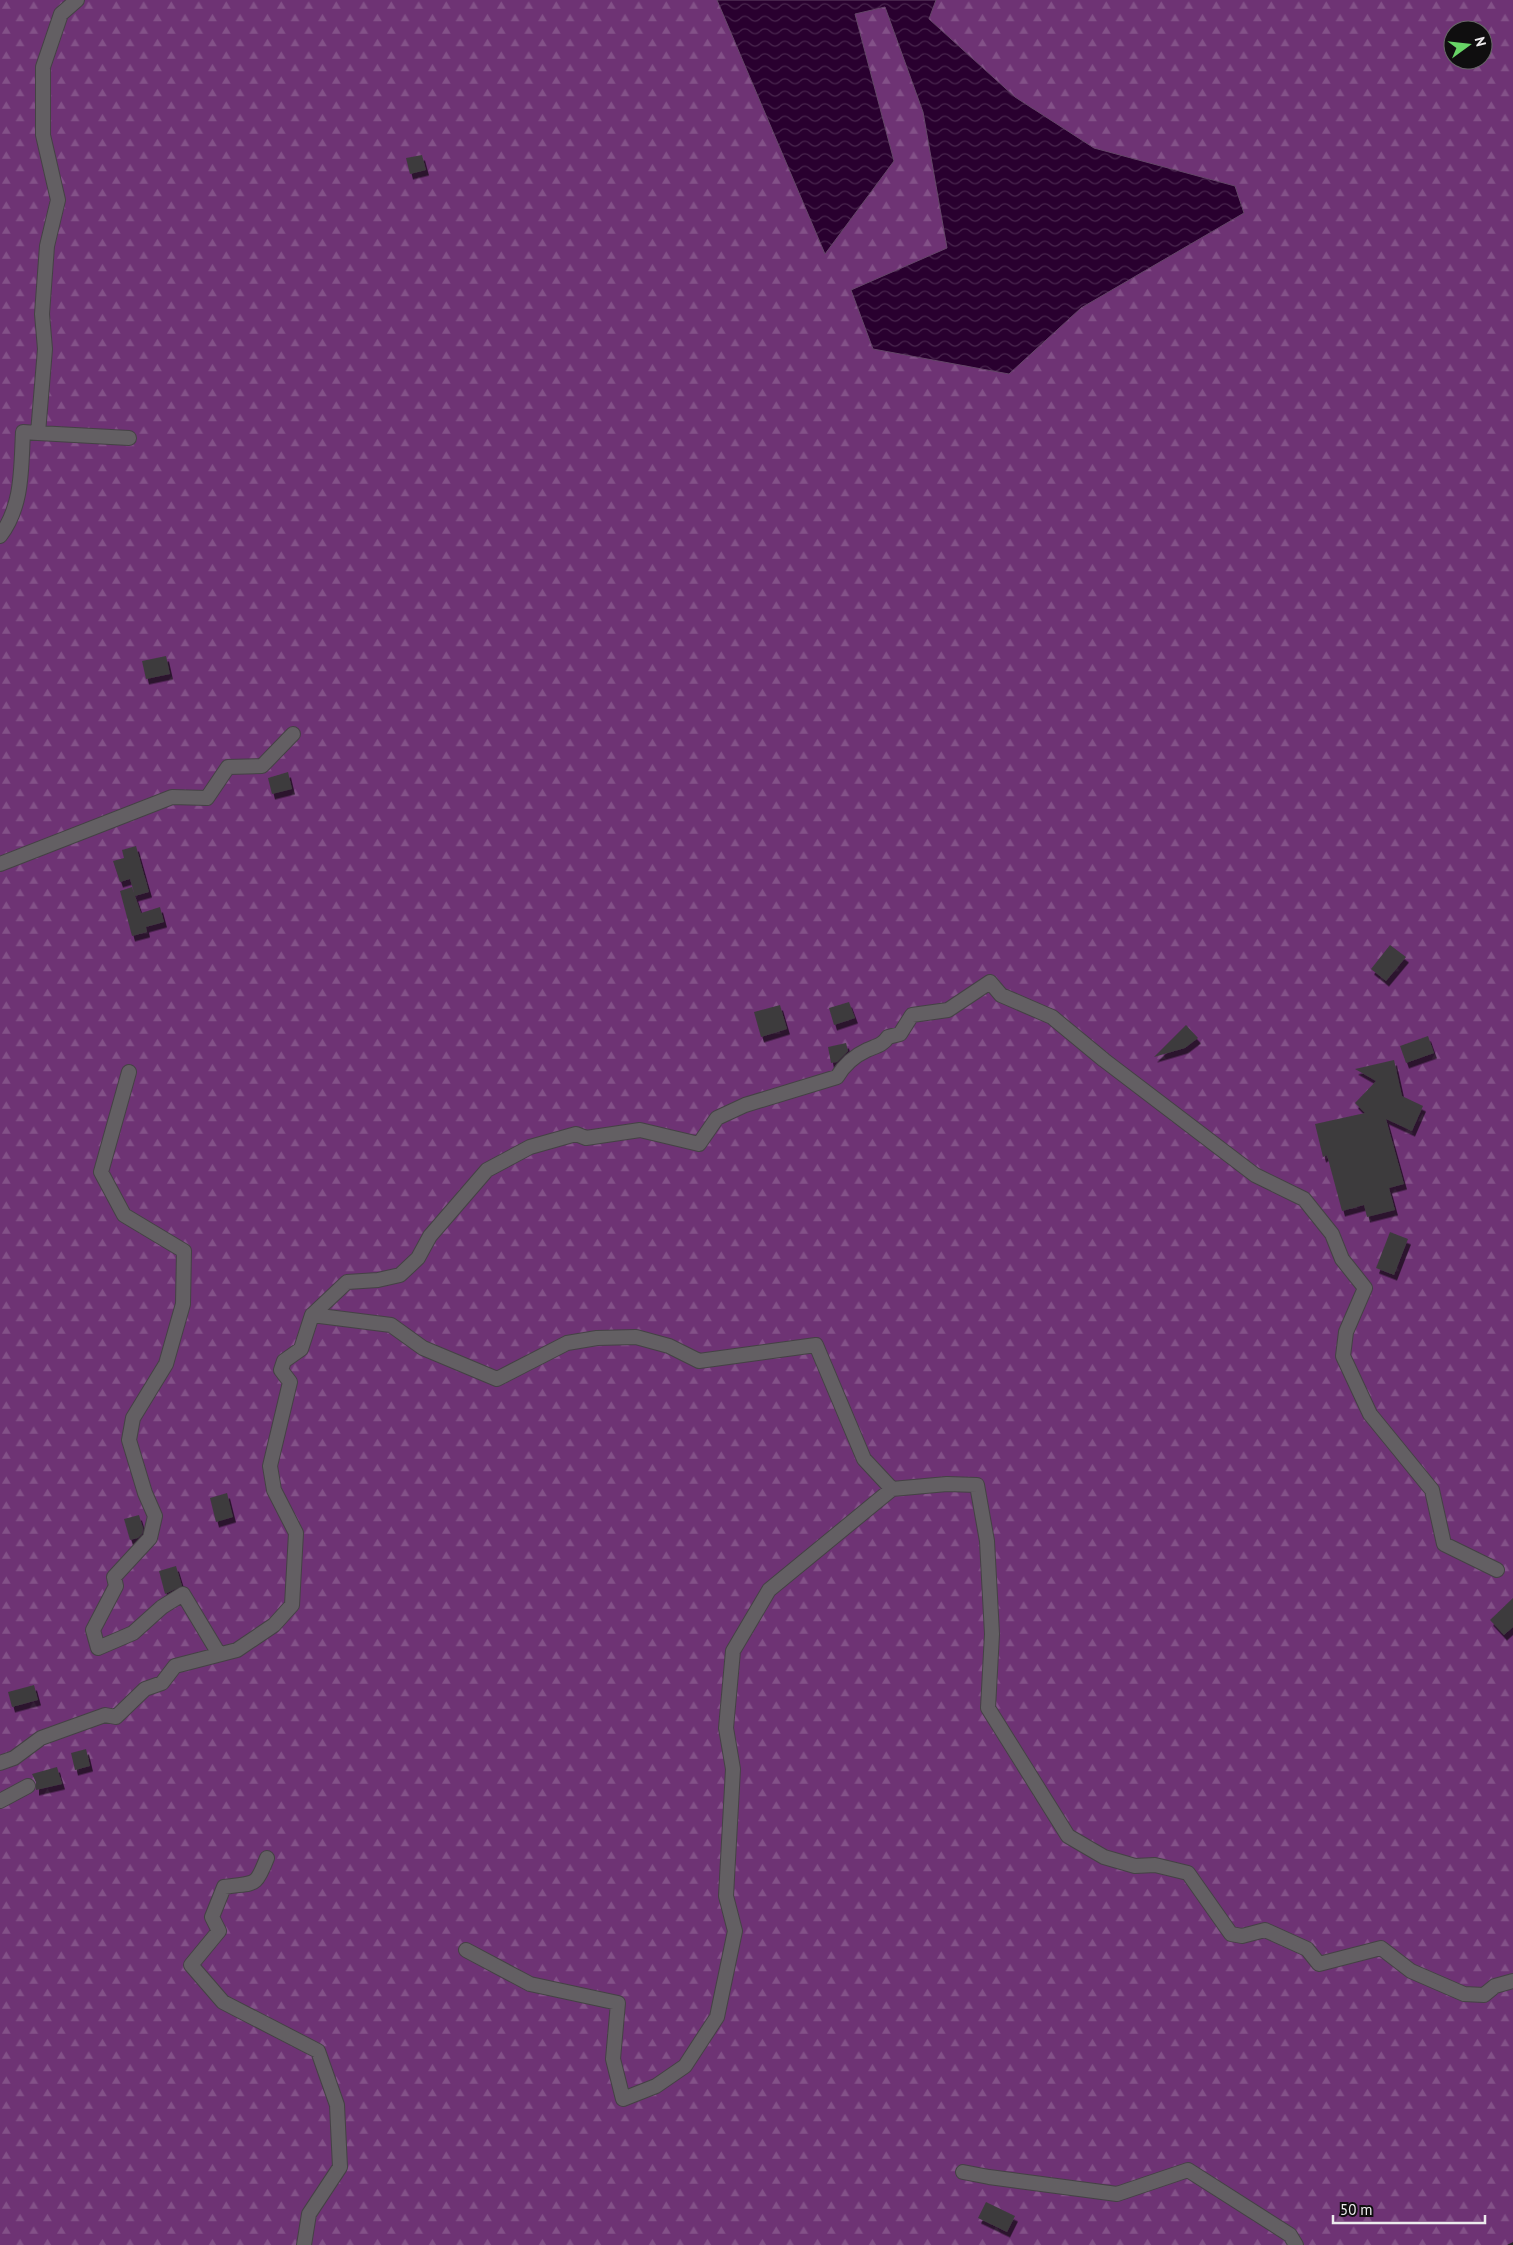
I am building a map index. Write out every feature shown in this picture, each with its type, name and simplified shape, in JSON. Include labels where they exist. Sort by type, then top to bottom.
[{"type":"street","points":[[38,433],[45,349],[42,314],[47,246],[58,200],[43,135],[44,67],[61,14],[77,0]]},
{"type":"street","points":[[0,536],[7,528],[19,497],[23,432],[129,438]]},
{"type":"street","points":[[0,864],[172,797],[207,798],[228,767],[262,766],[293,734]]},
{"type":"street","points":[[0,1762],[14,1758],[40,1738],[105,1715],[116,1717],[145,1689],[162,1683],[175,1666],[237,1650],[274,1625],[292,1605],[296,1533],[274,1490],[270,1466],[290,1382],[281,1370],[284,1361],[301,1349],[312,1315],[347,1282],[378,1280],[400,1275],[418,1258],[430,1236],[487,1170],[530,1147],[576,1134],[586,1138],[640,1130],[699,1144],[718,1118],[745,1105],[837,1077],[844,1065],[865,1051],[884,1043],[888,1037],[900,1034],[912,1015],[948,1010],[990,982],[1001,995],[1052,1017],[1104,1060],[1255,1175],[1304,1198],[1332,1234],[1342,1259],[1365,1288],[1346,1332],[1343,1356],[1370,1414],[1432,1490],[1444,1544],[1497,1570]]},
{"type":"street","points":[[129,1072],[101,1172],[124,1215],[184,1251],[183,1304],[166,1364],[133,1418],[128,1440],[145,1493],[155,1516],[150,1538],[114,1577],[116,1586],[93,1630],[98,1648],[132,1633],[162,1607],[182,1594],[218,1654]]},
{"type":"street","points":[[312,1315],[391,1326],[423,1348],[497,1379],[567,1343],[597,1338],[636,1337],[669,1346],[699,1360],[816,1345],[864,1459],[892,1489]]},
{"type":"street","points":[[466,1950],[530,1984],[618,2003],[613,2059],[623,2099],[656,2086],[685,2066],[717,2016],[735,1931],[726,1896],[733,1770],[726,1728],[733,1652],[769,1590],[892,1489],[947,1484],[977,1485],[987,1541],[992,1634],[988,1708],[1068,1836],[1104,1857],[1135,1866],[1155,1866],[1188,1873],[1231,1934],[1242,1936],[1266,1930],[1307,1949],[1319,1964],[1381,1948],[1411,1971],[1464,1994],[1484,1995],[1495,1986],[1513,1981]]},
{"type":"street","points":[[0,1801],[28,1786]]},
{"type":"street","points":[[267,1858],[260,1878],[251,1884],[224,1887],[212,1917],[219,1931],[191,1964],[223,2002],[318,2052],[336,2105],[340,2167],[310,2214],[304,2245]]},
{"type":"street","points":[[963,2172],[1117,2194],[1188,2170],[1290,2235],[1296,2245]]},
{"type":"green space","points":[[0,0],[1513,0],[1513,2242],[1507,2245],[0,2245]]},
{"type":"water","points":[[717,0],[936,0],[929,19],[1015,97],[1094,148],[1235,186],[1244,213],[1081,308],[1009,374],[873,349],[851,290],[947,248],[923,112],[885,7],[855,14],[894,161],[825,254]]},
{"type":"building","points":[[422,155],[426,170],[410,174],[406,158]]},
{"type":"building","points":[[166,656],[170,674],[146,679],[142,661]]},
{"type":"building","points":[[288,772],[292,789],[272,794],[268,778]]},
{"type":"building","points":[[136,846],[149,892],[135,896],[130,879],[120,882],[113,861],[124,858],[122,850]]},
{"type":"building","points":[[132,887],[141,913],[160,907],[164,922],[146,927],[147,932],[132,936],[120,891]]},
{"type":"building","points":[[1390,945],[1406,957],[1386,981],[1371,969]]},
{"type":"building","points":[[849,1002],[855,1018],[834,1025],[829,1008]]},
{"type":"building","points":[[780,1005],[787,1029],[761,1037],[754,1012]]},
{"type":"building","points":[[1186,1025],[1198,1038],[1185,1048],[1154,1057]]},
{"type":"building","points":[[1428,1036],[1434,1053],[1406,1063],[1400,1046]]},
{"type":"building","points":[[846,1043],[848,1051],[837,1062],[831,1063],[828,1047]]},
{"type":"building","points":[[1394,1060],[1402,1096],[1423,1106],[1412,1131],[1386,1119],[1404,1184],[1389,1188],[1395,1210],[1367,1217],[1364,1205],[1342,1211],[1327,1155],[1323,1157],[1315,1124],[1365,1113],[1355,1103],[1376,1081],[1355,1069]]},
{"type":"building","points":[[1390,1232],[1408,1239],[1394,1275],[1376,1268]]},
{"type":"building","points":[[227,1493],[233,1517],[216,1522],[210,1498]]},
{"type":"building","points":[[139,1515],[143,1528],[142,1534],[138,1538],[130,1540],[124,1519]]},
{"type":"building","points":[[176,1566],[182,1586],[165,1594],[159,1571]]},
{"type":"building","points":[[1513,1598],[1513,1627],[1504,1635],[1490,1620]]},
{"type":"building","points":[[34,1685],[38,1700],[12,1707],[8,1692]]},
{"type":"building","points":[[86,1749],[90,1766],[75,1770],[71,1753]]},
{"type":"building","points":[[57,1767],[62,1784],[36,1790],[36,1782],[32,1774]]},
{"type":"building","points":[[986,2202],[1015,2216],[1007,2232],[978,2218]]}]
